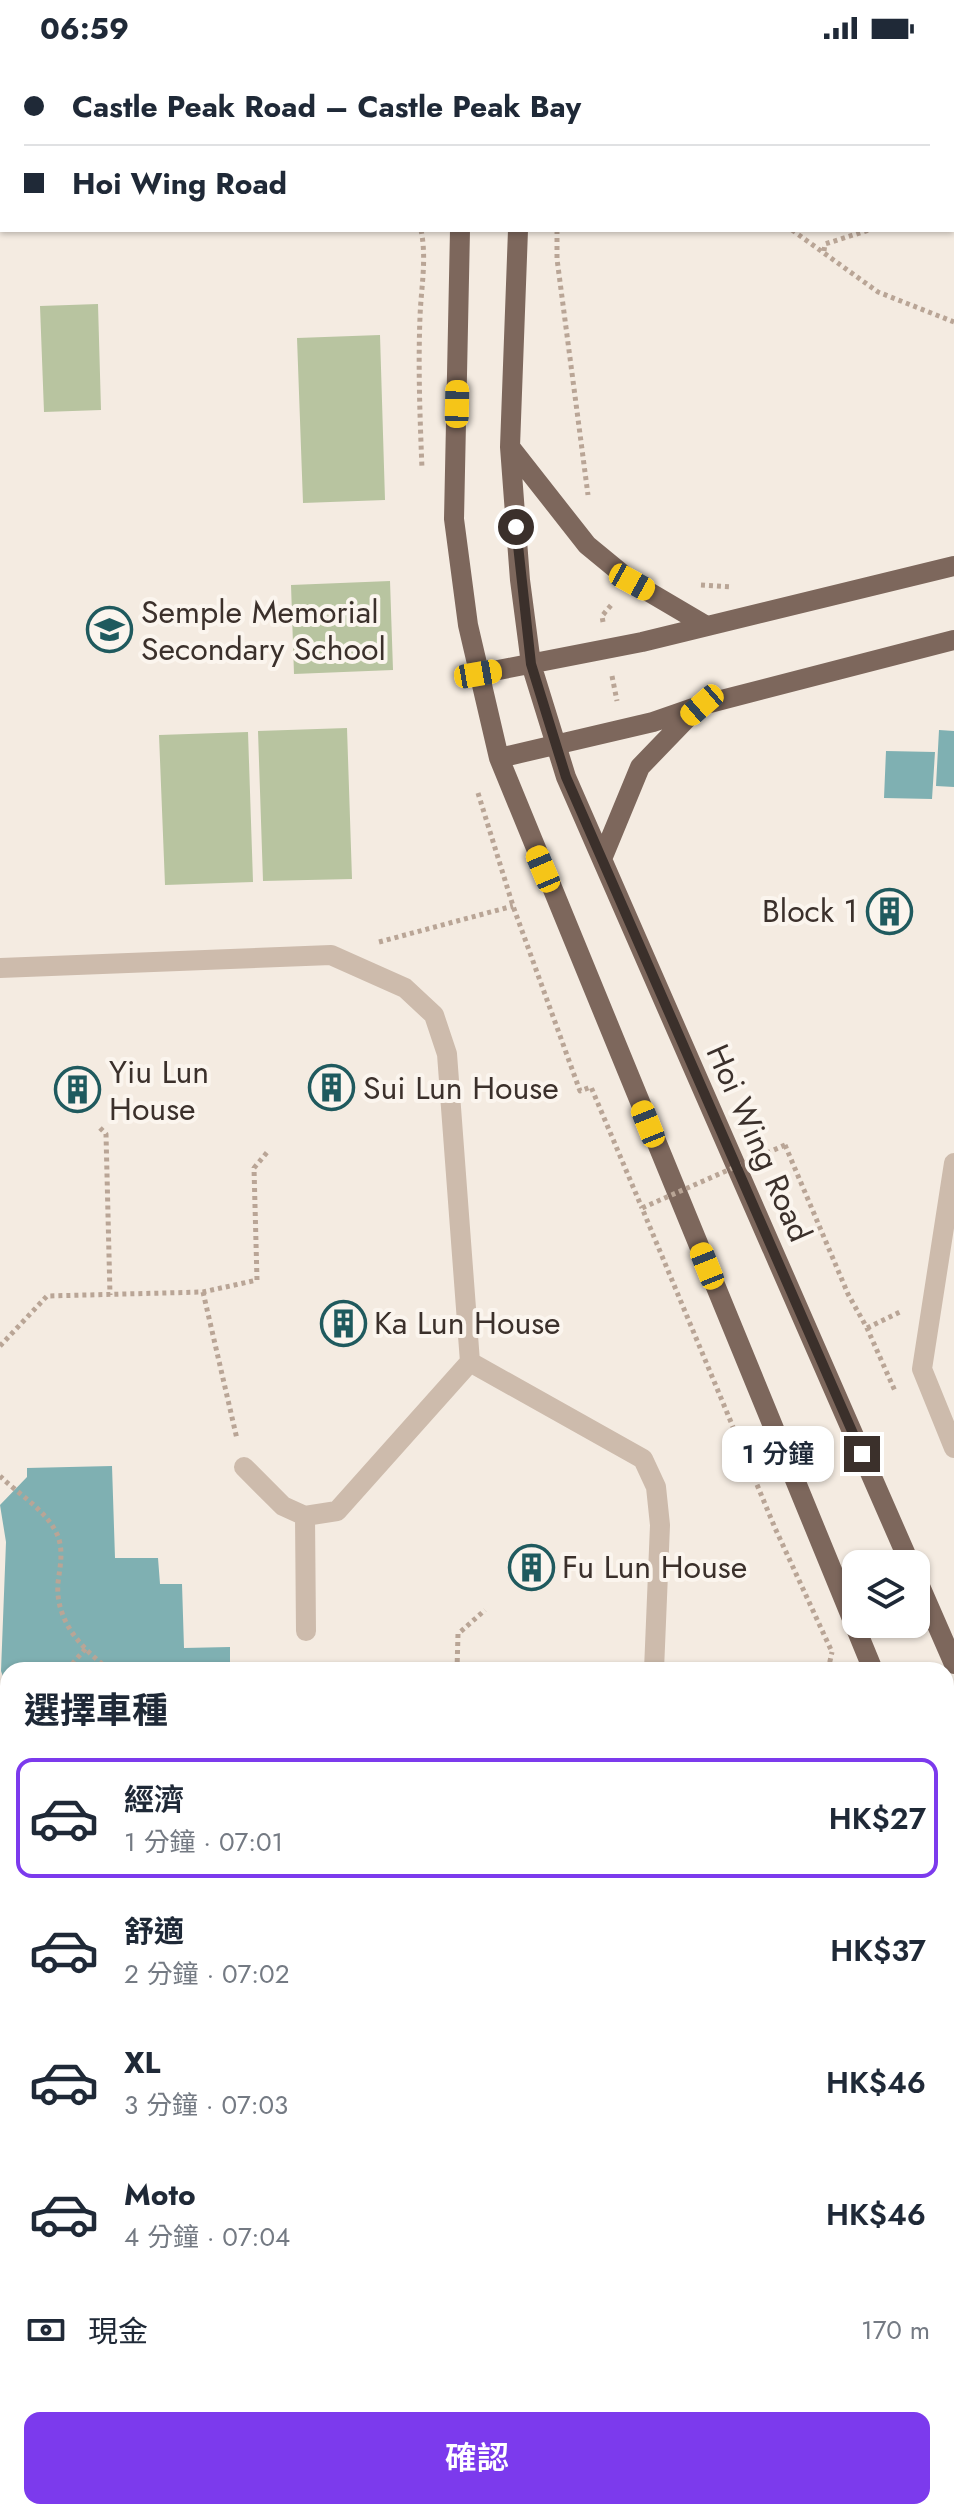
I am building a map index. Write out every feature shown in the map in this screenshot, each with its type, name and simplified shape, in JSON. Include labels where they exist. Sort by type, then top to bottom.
[{"type":"main road","points":[[460,232],[454,519],[468,625],[499,758],[870,1662]]},
{"type":"main road","name":"Hoi Wing Road","points":[[518,232],[510,447],[520,580],[531,664],[555,746],[904,1550]]},
{"type":"main road","points":[[510,447],[587,545],[632,582],[705,625]]},
{"type":"main road","points":[[478,674],[606,650],[954,566]]},
{"type":"main road","points":[[499,758],[624,730],[702,705],[954,640]]},
{"type":"main road","points":[[602,859],[640,767],[676,727],[702,705]]},
{"type":"main road","points":[[930,1609],[953,1662]]},
{"type":"street","points":[[0,968],[331,955],[405,988],[434,1015],[447,1054],[470,1362],[337,1511],[305,1516],[283,1506],[244,1467]]},
{"type":"street","points":[[954,1163],[922,1369],[954,1448]]},
{"type":"street","points":[[470,1362],[643,1459],[656,1487],[660,1525],[654,1662]]},
{"type":"street","points":[[305,1516],[306,1631]]},
{"type":"path","points":[[557,232],[557,259],[588,499]]},
{"type":"path","points":[[795,232],[878,292],[954,322]]},
{"type":"path","points":[[824,252],[825,244],[863,232]]},
{"type":"path","points":[[602,616],[606,650],[624,730]]},
{"type":"path","points":[[486,823],[580,1091],[591,1087],[775,1528],[832,1652],[830,1662]]},
{"type":"path","points":[[331,955],[513,906]]},
{"type":"path","points":[[100,1128],[106,1134],[110,1295]]},
{"type":"path","points":[[642,1208],[785,1145],[848,1294],[899,1400]]},
{"type":"path","points":[[0,1346],[47,1296],[203,1292],[257,1280],[254,1168],[269,1150]]},
{"type":"path","points":[[203,1292],[244,1467]]},
{"type":"path","points":[[0,1476],[50,1521],[61,1553],[59,1602],[71,1633],[101,1662]]},
{"type":"path","points":[[457,1662],[458,1634],[485,1610]]},
{"type":"path","points":[[74,1662],[86,1648]]},
{"type":"green space","points":[[98,304],[101,410],[44,412],[40,306]]},
{"type":"green space","points":[[380,335],[385,500],[303,503],[297,338]]},
{"type":"green space","points":[[390,581],[393,670],[294,674],[291,585]]},
{"type":"green space","points":[[347,728],[352,879],[263,881],[258,731]]},
{"type":"green space","points":[[248,732],[253,882],[165,885],[159,735]]},
{"type":"water","points":[[939,730],[954,731],[954,787],[936,786]]},
{"type":"water","points":[[886,751],[935,752],[932,799],[884,798]]},
{"type":"water","points":[[112,1466],[115,1558],[158,1558],[160,1584],[182,1584],[184,1648],[230,1647],[230,1662],[1,1662],[6,1542],[0,1505],[27,1477],[27,1468]]},
{"type":"place","name":"Semple Memorial Secondary School","points":[[110,630]]},
{"type":"place","name":"Block 1","points":[[889,911]]},
{"type":"place","name":"Sui Lun House","points":[[332,1088]]},
{"type":"place","name":"Yiu Lun House","points":[[78,1090]]},
{"type":"place","name":"Ka Lun House","points":[[343,1323]]},
{"type":"place","name":"Fu Lun House","points":[[531,1567]]},
{"type":"route","points":[[516,527],[531,664],[566,777],[862,1454]]}]
